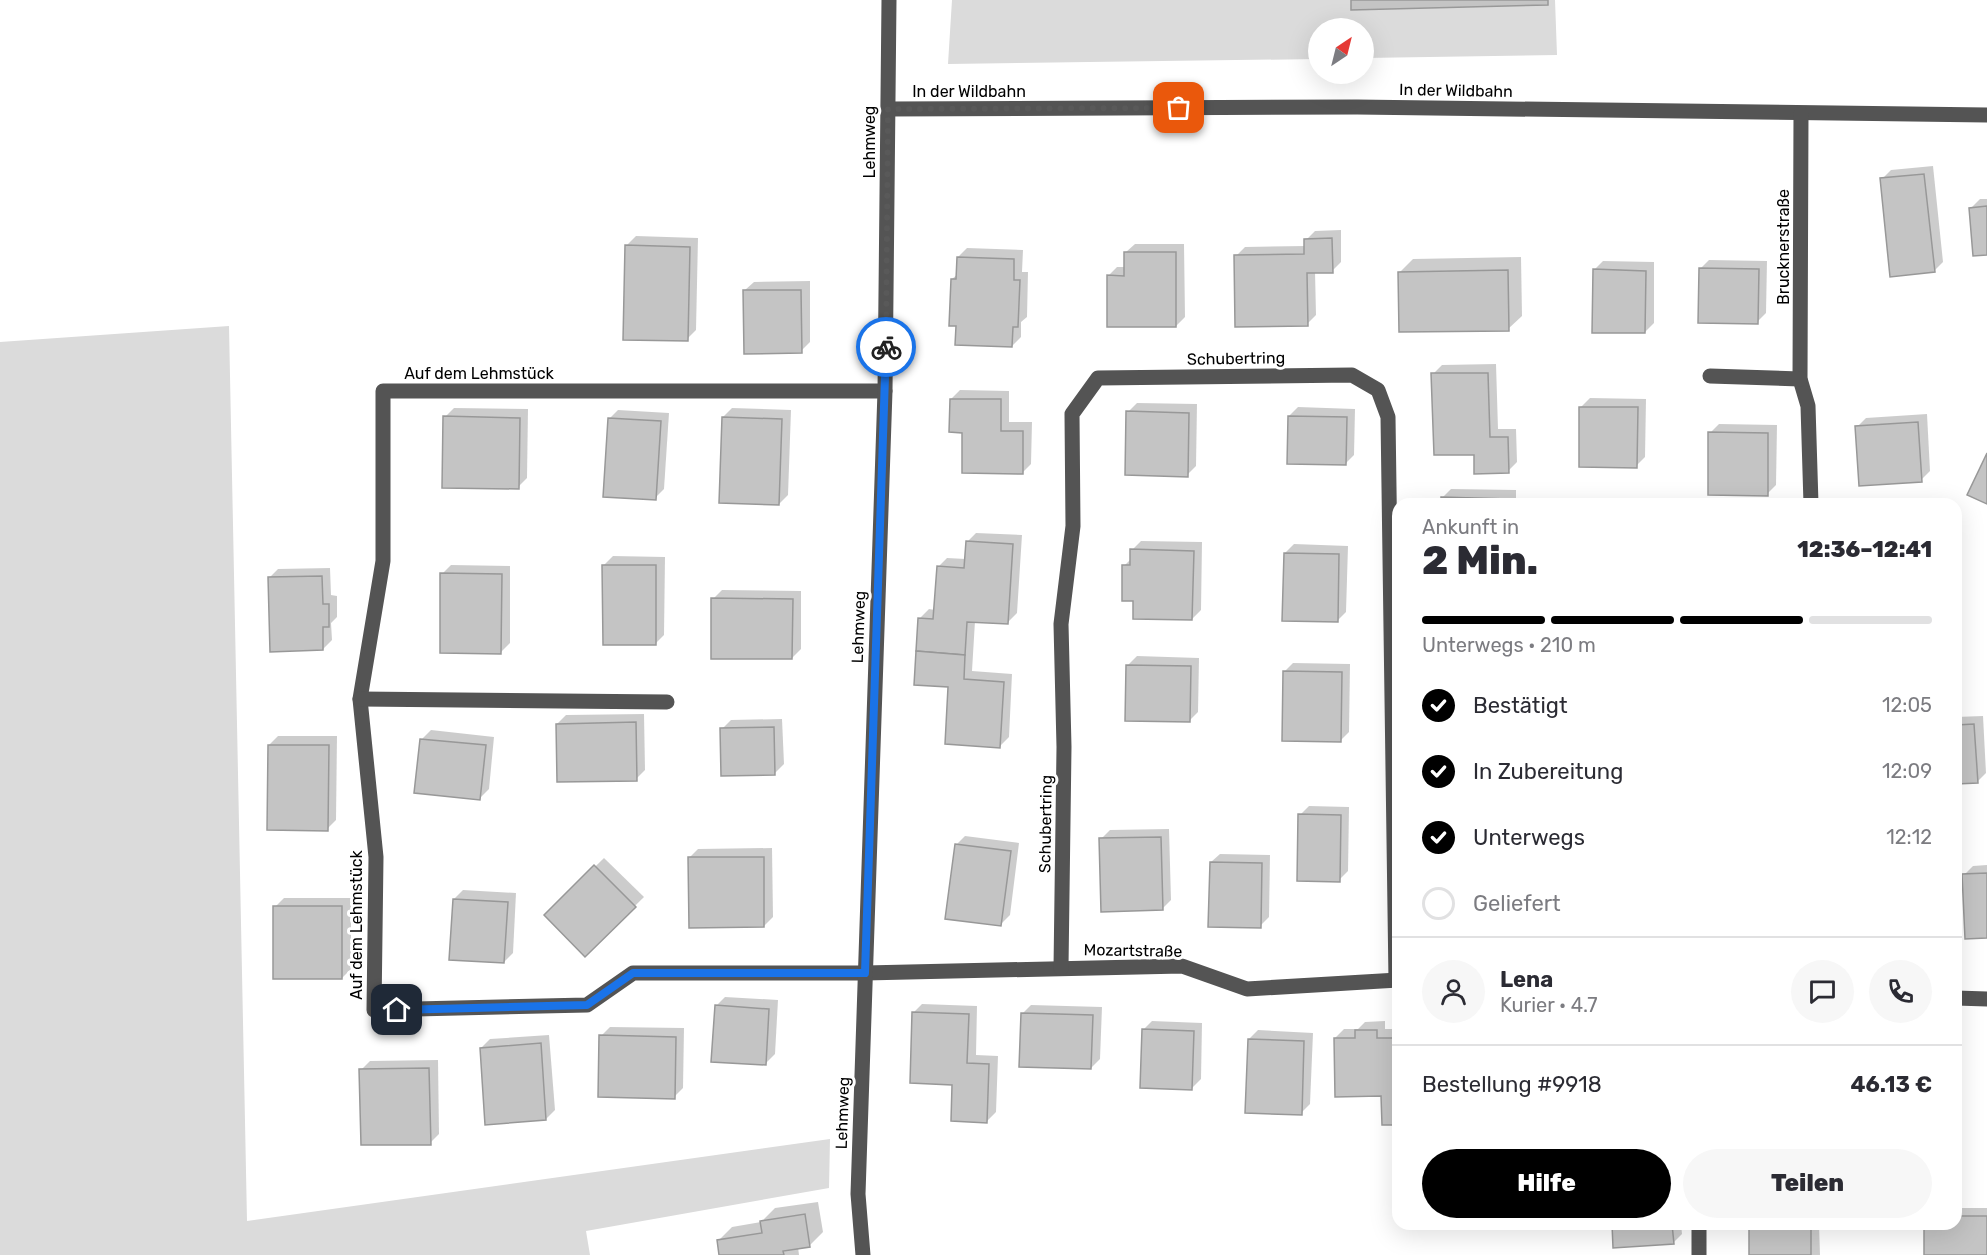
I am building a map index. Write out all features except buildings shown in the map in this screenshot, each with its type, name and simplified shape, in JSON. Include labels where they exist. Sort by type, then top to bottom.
[{"type":"street","name":"Lehmweg","points":[[863,1255],[858,1194],[885,391],[889,0]]},
{"type":"street","name":"In der Wildbahn","points":[[888,109],[1358,106],[1987,115]]},
{"type":"street","name":"Brucknerstraße","points":[[1801,114],[1800,379],[1808,406],[1811,498]]},
{"type":"street","name":"Schubertring","points":[[1061,968],[1064,747],[1061,624],[1072,526],[1072,414],[1098,378],[1352,375],[1378,390],[1388,417],[1392,667]]},
{"type":"street","points":[[1710,376],[1800,379]]},
{"type":"street","name":"Auf dem Lehmstück","points":[[865,973],[633,973],[587,1005],[374,1010],[376,857],[360,699],[383,561],[383,391],[885,391]]},
{"type":"street","points":[[360,699],[667,702]]},
{"type":"street","name":"Mozartstraße","points":[[865,973],[1182,966],[1247,989],[1392,980]]},
{"type":"street","points":[[1962,998],[1987,999]]},
{"type":"street","points":[[1699,1230],[1699,1255]]},
{"type":"shaded area","points":[[952,0],[1555,0],[1557,55],[1374,58],[1374,18],[1308,18],[1308,59],[948,64]]},
{"type":"shaded area","points":[[229,326],[247,1221],[830,1139],[829,1188],[586,1231],[590,1255],[0,1255],[0,342]]},
{"type":"way so far","points":[[886,347],[888,109],[1179,108]]},
{"type":"route","points":[[397,1010],[587,1005],[633,973],[865,973],[886,347]]}]
